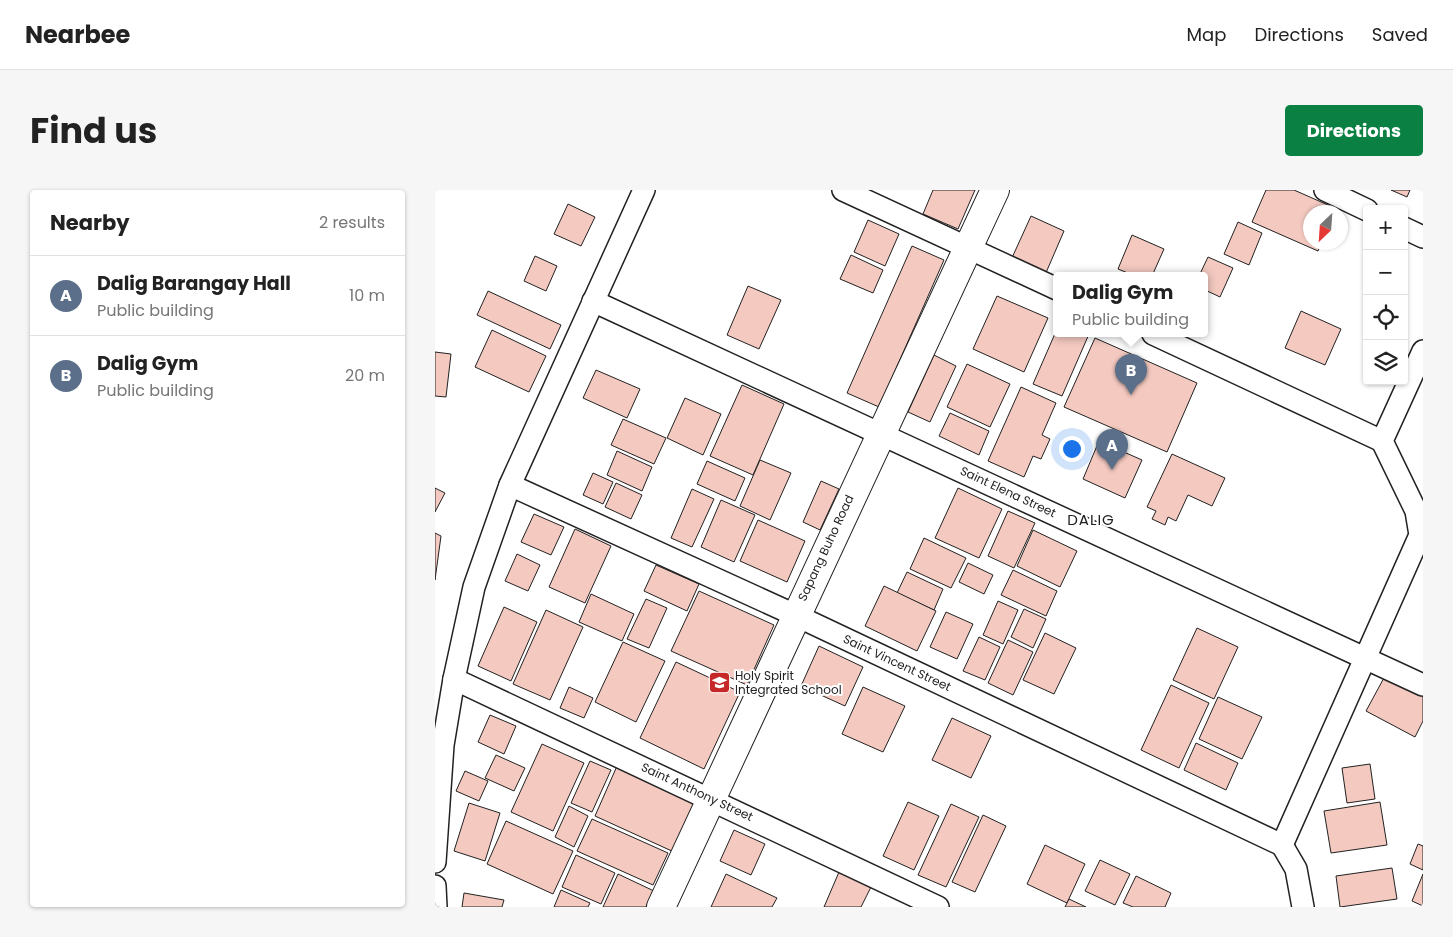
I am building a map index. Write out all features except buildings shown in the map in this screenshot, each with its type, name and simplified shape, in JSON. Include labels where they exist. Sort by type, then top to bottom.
[{"type":"street","points":[[435,862],[443,745],[454,679],[474,586],[511,485],[645,190]]},
{"type":"street","points":[[843,190],[1053,287]]},
{"type":"street","name":"Sapang Buho Road","points":[[661,907],[795,615],[995,190]]},
{"type":"street","points":[[1325,190],[1363,208]]},
{"type":"street","points":[[1408,230],[1423,237]]},
{"type":"street","name":"Saint Elena Street","points":[[593,301],[1423,685]]},
{"type":"street","points":[[1159,337],[1382,441],[1416,511],[1420,536],[1282,845],[1296,869],[1303,907]]},
{"type":"street","points":[[1382,441],[1423,351]]},
{"type":"street","name":"Saint Vincent Street","points":[[511,485],[795,615],[1282,845]]},
{"type":"street","name":"Saint Anthony Street","points":[[454,679],[938,907]]},
{"type":"street","points":[[435,886],[436,907]]},
{"type":"place","name":"Dalig Gym","points":[[1131,395]]},
{"type":"place","name":"Dalig Barangay Hall","points":[[1112,470]]},
{"type":"place","name":"Holy Spirit Integrated School","points":[[719,683]]},
{"type":"district","name":"DALIG","points":[[1091,520]]}]
